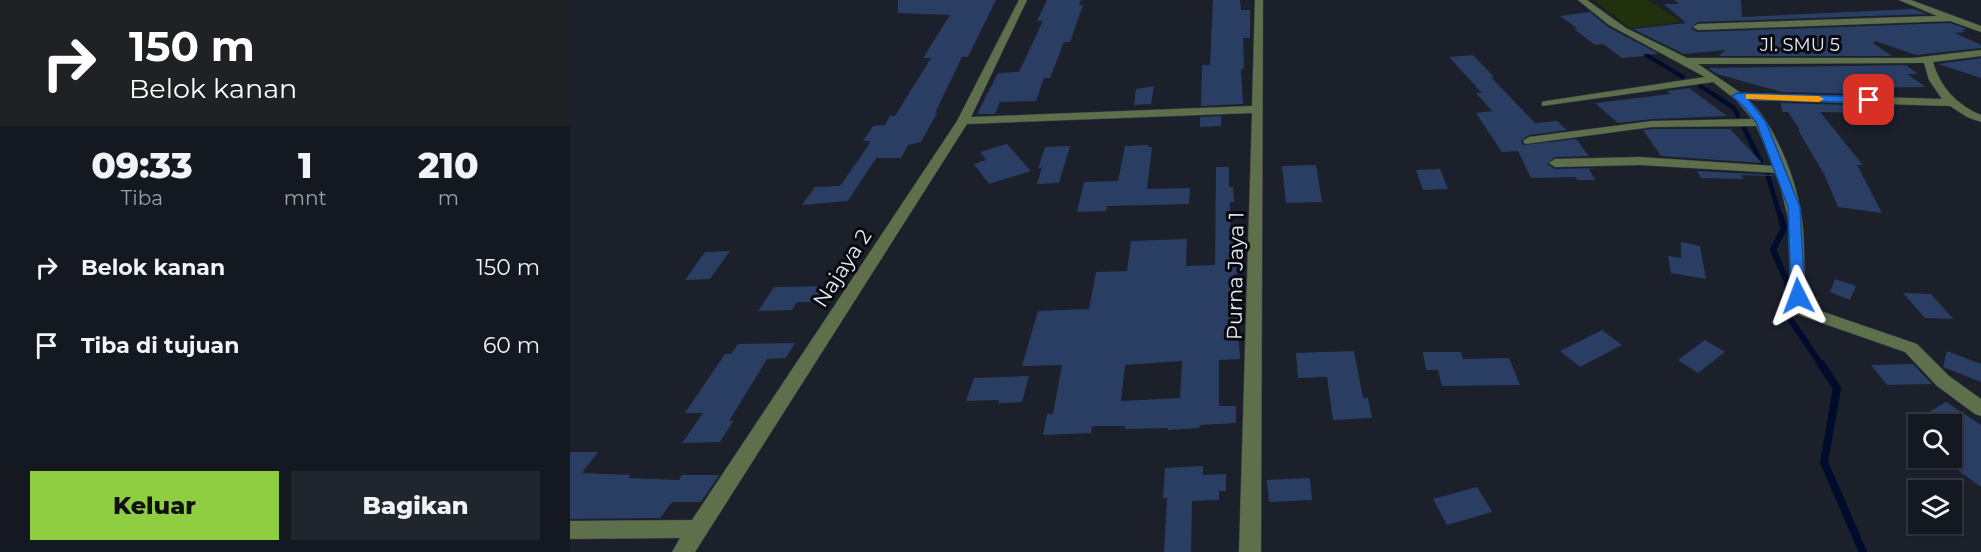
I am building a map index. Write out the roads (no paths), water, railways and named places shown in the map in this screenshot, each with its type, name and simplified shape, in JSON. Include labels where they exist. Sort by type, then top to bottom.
[{"type":"street","name":"Najaya 2","points":[[683,552],[963,121],[1023,0]]},
{"type":"street","name":"Purna Jaya 1","points":[[1250,552],[1259,0]]},
{"type":"street","points":[[1582,0],[1619,29],[1686,61],[1713,79],[1748,105],[1761,122],[1794,207],[1798,296],[1802,310],[1911,348],[1942,381],[1981,409]]},
{"type":"street","points":[[1903,0],[1979,28]]},
{"type":"street","points":[[1698,27],[1952,18]]},
{"type":"street","points":[[1944,102],[1927,60],[1981,53]]},
{"type":"street","name":"Jl. SMU 5","points":[[1686,61],[1927,60]]},
{"type":"street","points":[[1546,104],[1713,79]]},
{"type":"street","points":[[1737,96],[1944,102],[1981,119]]},
{"type":"street","points":[[963,121],[1258,109]]},
{"type":"street","points":[[1530,141],[1652,124],[1761,122]]},
{"type":"street","points":[[1556,163],[1640,161],[1781,170]]},
{"type":"street","points":[[570,530],[699,529]]},
{"type":"waterway","points":[[1636,49],[1683,77]]},
{"type":"waterway","points":[[1700,86],[1716,96]]},
{"type":"waterway","points":[[1714,95],[1734,108],[1738,116]]},
{"type":"waterway","points":[[1744,128],[1761,162]]},
{"type":"waterway","points":[[1767,173],[1780,216]]},
{"type":"waterway","points":[[1780,215],[1784,228],[1773,250],[1787,281],[1788,316],[1822,366]]},
{"type":"waterway","points":[[1821,364],[1837,388],[1824,462],[1863,552]]}]
